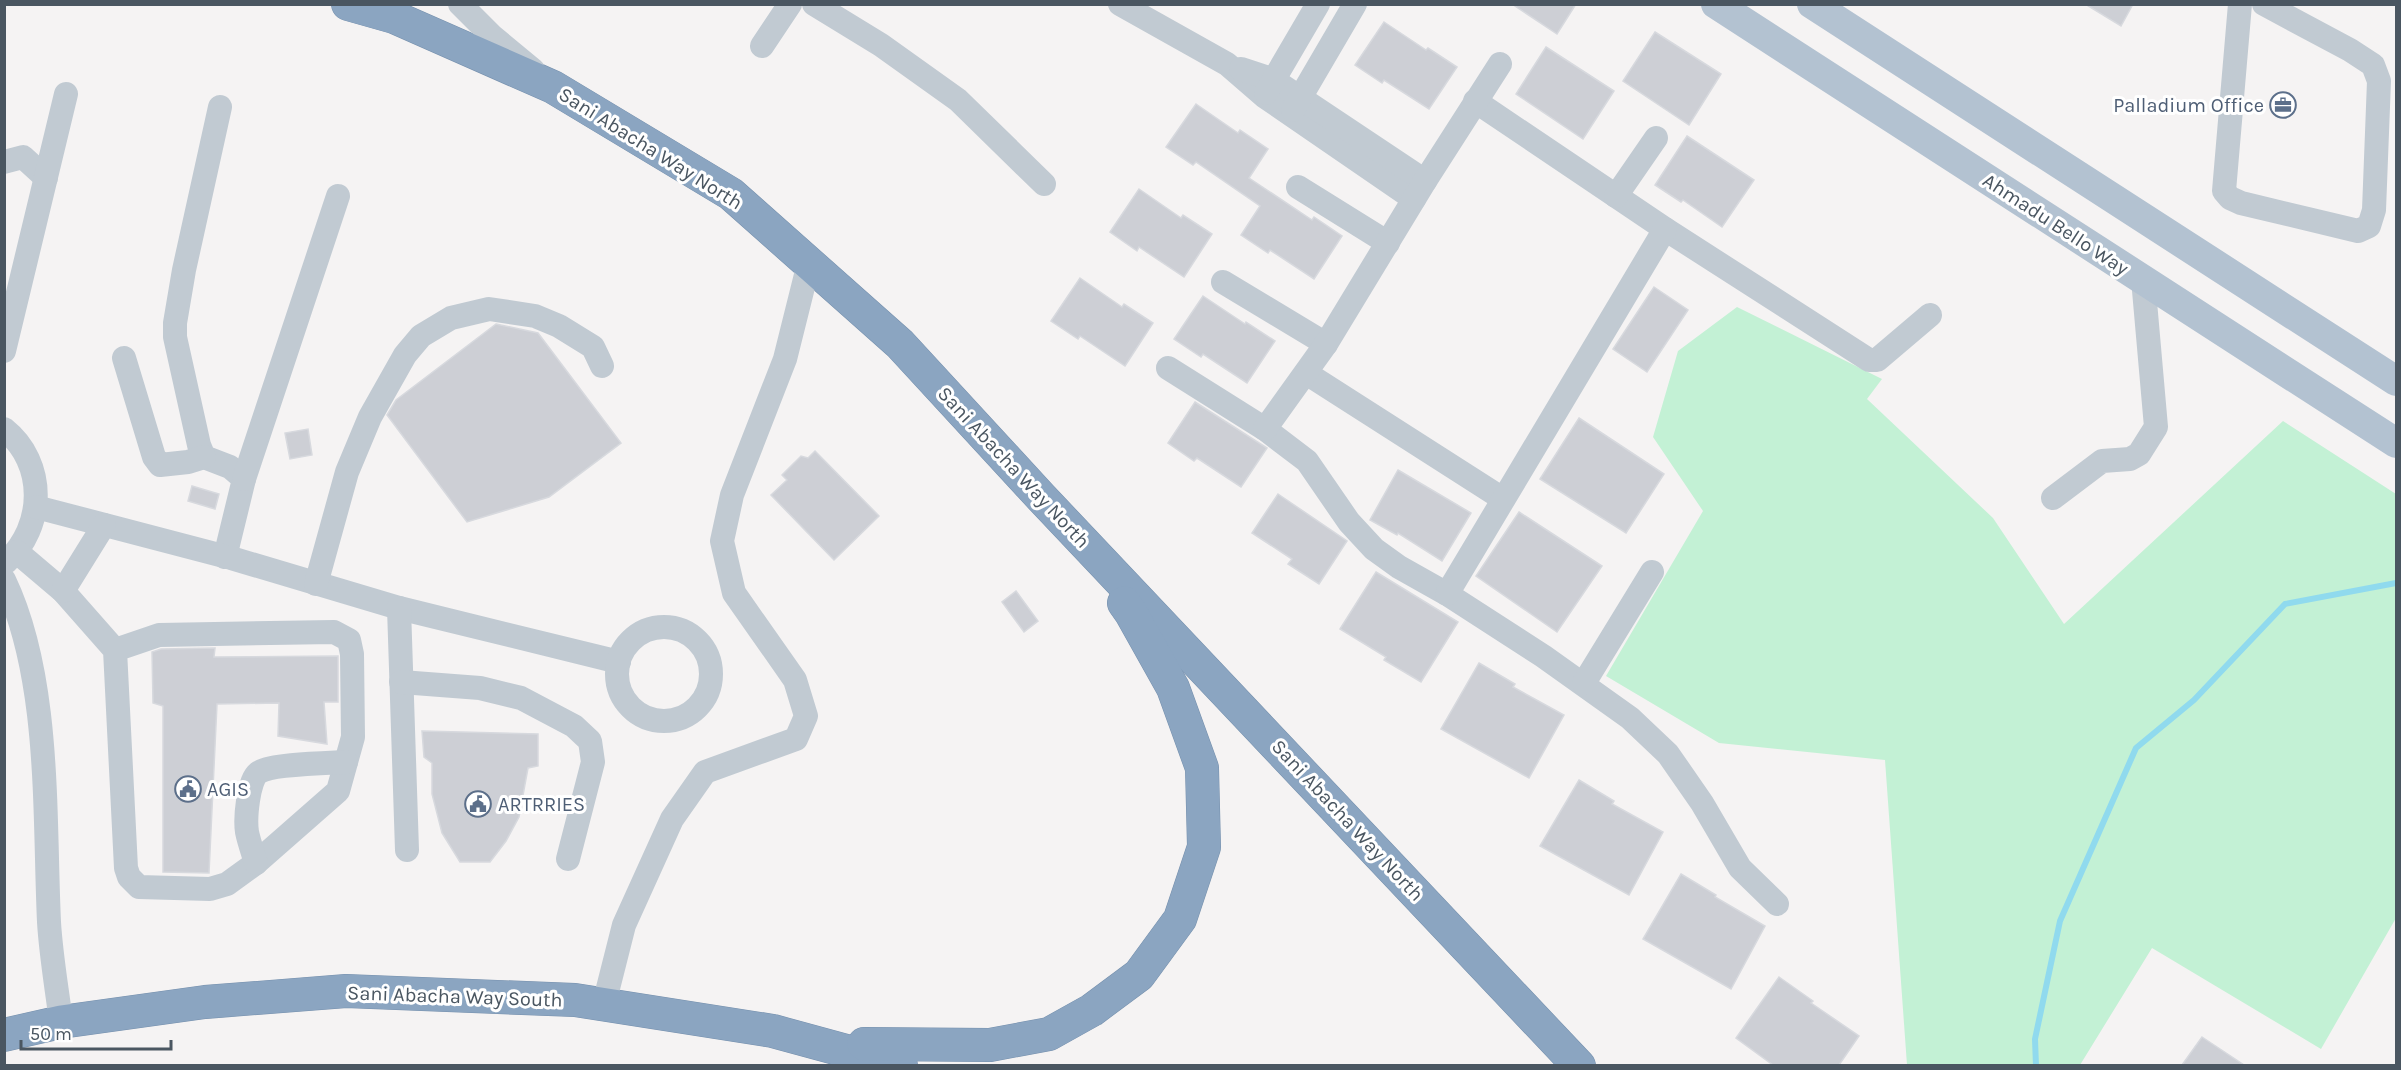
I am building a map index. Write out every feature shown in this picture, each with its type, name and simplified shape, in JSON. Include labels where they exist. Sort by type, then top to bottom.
[{"type":"highway","name":"Sani Abacha Way North","points":[[348,4],[394,17],[553,87],[730,194],[900,344],[1579,1065]]},
{"type":"highway","points":[[827,1045],[990,1045],[1049,1034],[1092,1010],[1139,975],[1180,920],[1204,848],[1202,768],[1173,688],[1131,613],[1041,496]]},
{"type":"highway","name":"Sani Abacha Way South","points":[[6,1034],[61,1022],[205,1002],[346,992],[575,1000],[773,1030],[901,1065]]},
{"type":"main road","name":"Ahmadu Bello Way","points":[[1716,4],[2388,438]]},
{"type":"main road","points":[[1812,4],[2397,381]]},
{"type":"street","points":[[460,4],[492,36],[553,87]]},
{"type":"street","points":[[762,46],[790,4]]},
{"type":"street","points":[[814,4],[882,45],[958,100],[1044,184]]},
{"type":"street","points":[[1120,4],[1268,87],[1420,190]]},
{"type":"street","points":[[1268,87],[1318,4]]},
{"type":"street","points":[[1296,105],[1355,4]]},
{"type":"street","points":[[2240,4],[2224,191],[2230,198],[2241,203],[2358,231],[2369,226],[2373,210],[2379,81],[2373,65],[2350,50],[2264,4]]},
{"type":"street","points":[[1266,429],[1326,344],[1500,64]]},
{"type":"street","points":[[4,351],[66,94]]},
{"type":"street","points":[[1476,101],[1665,229],[1869,360],[1877,360],[1930,315]]},
{"type":"street","points":[[204,457],[199,445],[175,337],[175,323],[184,270],[220,106]]},
{"type":"street","points":[[1616,196],[1656,138]]},
{"type":"street","points":[[4,162],[23,157],[46,178]]},
{"type":"street","points":[[1298,187],[1388,243]]},
{"type":"street","points":[[225,557],[244,478],[338,195]]},
{"type":"street","points":[[1447,594],[1665,229]]},
{"type":"street","points":[[604,1004],[624,925],[672,819],[705,772],[796,739],[806,716],[795,680],[734,593],[722,541],[732,495],[785,359],[809,263]]},
{"type":"street","points":[[2053,498],[2102,461],[2130,459],[2139,454],[2157,427],[2142,279]]},
{"type":"street","points":[[1223,282],[1326,344]]},
{"type":"street","points":[[316,585],[347,472],[370,417],[405,355],[421,336],[451,318],[489,309],[535,316],[559,326],[593,347],[602,366]]},
{"type":"street","points":[[124,358],[154,457],[160,465],[188,462],[204,457],[231,467],[244,478]]},
{"type":"street","points":[[1168,368],[1266,429],[1307,461],[1349,522],[1374,549],[1584,683],[1630,718],[1668,754],[1702,803],[1740,868],[1777,904]]},
{"type":"street","points":[[1305,373],[1503,499]]},
{"type":"street","points":[[4,429],[20,445],[28,458],[36,482],[36,507],[30,531],[11,558],[63,591],[115,650],[129,877],[139,887],[210,889],[227,884],[256,863],[338,791],[353,736],[352,654],[349,640],[342,635],[334,632],[159,635],[115,650]]},
{"type":"street","points":[[36,507],[225,557],[399,608],[619,662]]},
{"type":"street","points":[[63,591],[104,525]]},
{"type":"street","points":[[1584,683],[1652,572]]},
{"type":"street","points":[[4,580],[32,669],[44,762],[50,926],[61,1022]]},
{"type":"street","points":[[399,608],[406,850]]},
{"type":"street","points":[[401,682],[480,688],[521,698],[574,726],[590,741],[593,762],[568,860]]},
{"type":"street","points":[[256,863],[247,831],[248,801],[252,783],[258,773],[273,768],[346,762]]},
{"type":"green space","points":[[1737,307],[1882,379],[1867,399],[1993,518],[2064,624],[2283,421],[2396,494],[2396,918],[2321,1049],[2152,948],[2080,1065],[1907,1065],[1885,760],[1719,743],[1606,676],[1703,511],[1653,437],[1678,351]]},
{"type":"building","points":[[1512,4],[1576,4],[1557,34]]},
{"type":"building","points":[[2085,4],[2133,4],[2121,26]]},
{"type":"building","points":[[1384,22],[1457,67],[1429,109],[1384,80],[1382,83],[1355,65]]},
{"type":"building","points":[[1655,32],[1721,74],[1689,125],[1623,81]]},
{"type":"building","points":[[1546,47],[1614,91],[1583,139],[1516,94]]},
{"type":"building","points":[[1196,104],[1238,133],[1240,130],[1268,149],[1249,178],[1312,220],[1314,217],[1342,236],[1314,279],[1270,250],[1268,253],[1241,235],[1260,206],[1196,162],[1193,165],[1166,147]]},
{"type":"building","points":[[1687,136],[1754,180],[1722,227],[1683,200],[1681,202],[1655,185]]},
{"type":"building","points":[[1139,189],[1181,218],[1183,215],[1212,234],[1184,277],[1139,247],[1137,251],[1110,232]]},
{"type":"building","points":[[1080,278],[1122,307],[1124,304],[1153,323],[1125,366],[1080,336],[1078,339],[1051,321]]},
{"type":"building","points":[[1654,287],[1688,310],[1647,372],[1613,349]]},
{"type":"building","points":[[1203,296],[1275,341],[1247,383],[1203,354],[1201,357],[1174,339]]},
{"type":"building","points":[[496,324],[538,333],[621,443],[549,497],[467,522],[387,415],[396,400]]},
{"type":"building","points":[[1195,402],[1267,448],[1241,487],[1197,458],[1194,461],[1168,443]]},
{"type":"building","points":[[1579,418],[1664,474],[1626,533],[1540,479]]},
{"type":"building","points":[[308,429],[312,455],[290,459],[285,433]]},
{"type":"building","points":[[815,451],[879,516],[834,560],[771,495],[787,480],[782,475],[801,456],[808,458]]},
{"type":"building","points":[[1398,470],[1471,513],[1442,561],[1398,533],[1397,535],[1370,520]]},
{"type":"building","points":[[192,486],[219,494],[215,509],[188,501]]},
{"type":"building","points":[[1278,494],[1347,541],[1319,584],[1288,564],[1292,559],[1252,533]]},
{"type":"building","points":[[1519,512],[1602,566],[1557,632],[1476,576]]},
{"type":"building","points":[[1376,572],[1458,622],[1421,682],[1384,660],[1386,657],[1340,629]]},
{"type":"building","points":[[1016,591],[1038,621],[1024,632],[1002,602]]},
{"type":"building","name":"AGIS","points":[[215,648],[214,657],[338,656],[338,702],[324,702],[327,744],[278,736],[279,703],[217,704],[209,873],[163,872],[163,706],[153,703],[152,652],[161,649]]},
{"type":"building","points":[[1479,663],[1515,684],[1513,687],[1564,715],[1529,778],[1441,729]]},
{"type":"building","name":"ARTRRIES","points":[[422,731],[538,734],[538,766],[528,768],[519,817],[506,841],[490,862],[460,862],[442,833],[432,794],[432,763],[424,757]]},
{"type":"building","points":[[1579,780],[1614,801],[1612,804],[1663,832],[1629,895],[1540,846]]},
{"type":"building","points":[[1681,874],[1765,926],[1731,989],[1643,939]]},
{"type":"building","points":[[1779,977],[1813,1001],[1811,1003],[1859,1036],[1839,1065],[1773,1065],[1736,1038]]},
{"type":"building","points":[[2202,1037],[2244,1065],[2182,1065]]},
{"type":"waterway","points":[[2036,1066],[2035,1039],[2060,921],[2136,748],[2194,700],[2285,604],[2396,583]]},
{"type":"place","name":"Palladium Office","points":[[2283,105]]},
{"type":"place","name":"AGIS","points":[[188,789]]},
{"type":"place","name":"ARTRRIES","points":[[478,804]]}]
